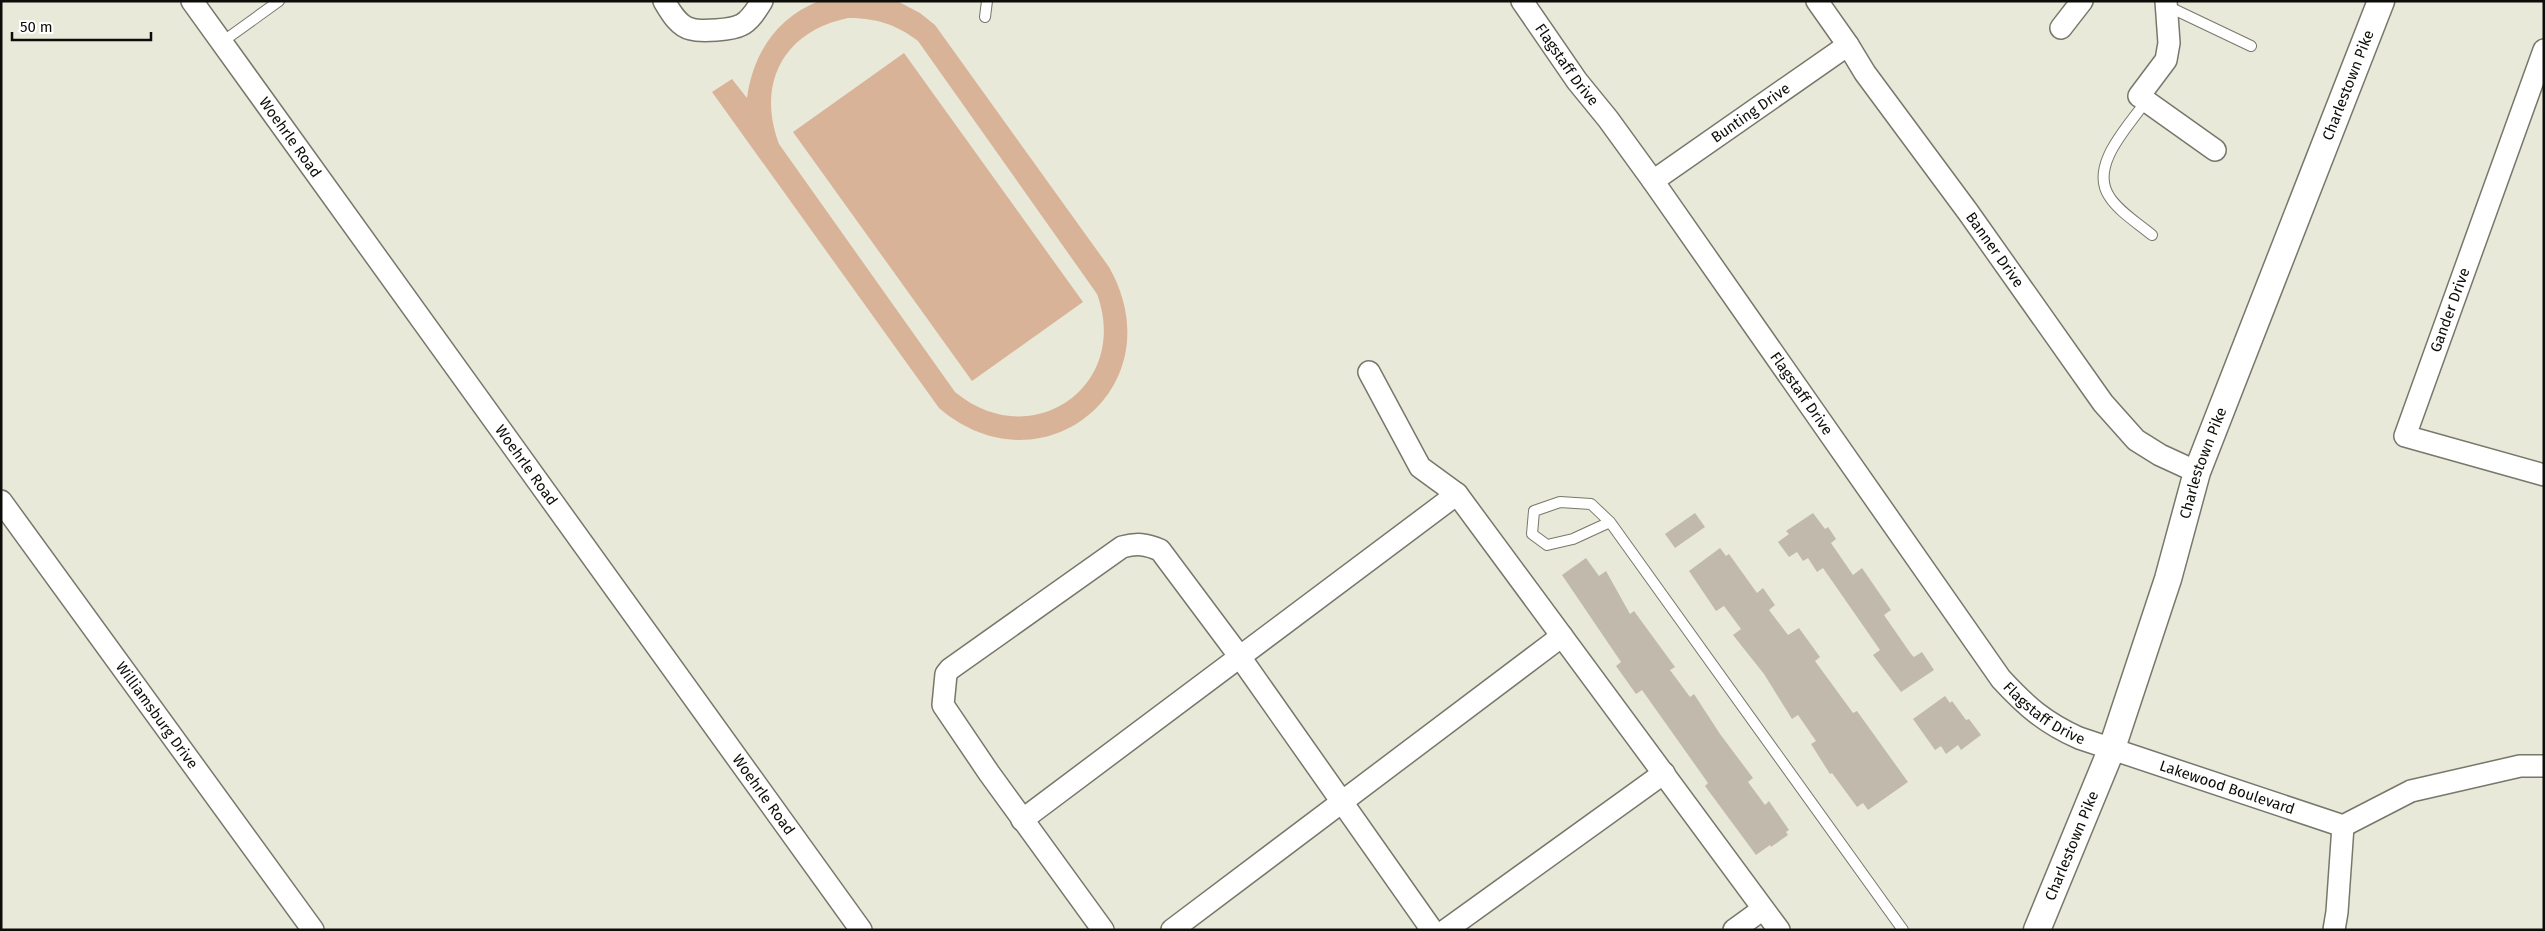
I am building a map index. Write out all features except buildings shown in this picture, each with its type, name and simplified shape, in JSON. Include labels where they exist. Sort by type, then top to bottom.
[{"type":"street","name":"Woehrle Road","points":[[192,1],[861,930]]},
{"type":"street","points":[[664,1],[675,18],[690,29],[716,30],[741,25],[754,14],[762,1]]},
{"type":"street","name":"Flagstaff Drive","points":[[1522,1],[1577,81],[1608,119],[1653,181],[2001,679],[2025,705],[2053,726],[2079,738],[2112,748]]},
{"type":"street","name":"Banner Drive","points":[[1817,1],[1865,73],[1968,212],[2103,403],[2136,440],[2160,455],[2197,472]]},
{"type":"street","points":[[2061,28],[2082,1]]},
{"type":"street","name":"Charlestown Pike","points":[[2037,930],[2112,748],[2168,579],[2197,472],[2382,1]]},
{"type":"street","points":[[2166,4],[2169,43],[2166,60],[2139,96],[2215,150]]},
{"type":"street","name":"Bunting Drive","points":[[1653,181],[1848,45]]},
{"type":"street","name":"Gander Drive","points":[[2544,50],[2406,436],[2544,475]]},
{"type":"street","points":[[1369,372],[1420,466],[1457,494],[1779,930]]},
{"type":"street","points":[[1022,820],[1457,494]]},
{"type":"street","name":"Williamsburg Drive","points":[[1,501],[313,930]]},
{"type":"street","points":[[1102,930],[1022,820],[943,705],[946,674],[950,669],[1122,547],[1146,544],[1160,550],[1240,657],[1432,930]]},
{"type":"street","points":[[1172,930],[1562,636]]},
{"type":"street","name":"Lakewood Boulevard","points":[[2112,748],[2343,826]]},
{"type":"street","points":[[2334,930],[2343,826],[2411,791],[2520,766],[2544,766]]},
{"type":"street","points":[[1446,930],[1664,774]]},
{"type":"street","points":[[1734,930],[1764,909]]},
{"type":"lane","points":[[222,42],[279,1]]},
{"type":"lane","points":[[985,16],[987,1]]},
{"type":"lane","points":[[2166,4],[2251,46]]},
{"type":"lane","points":[[2146,101],[2106,160],[2103,177],[2109,196],[2152,235]]},
{"type":"lane","points":[[1610,522],[1573,539],[1547,545],[1532,534],[1534,511],[1560,502],[1591,504],[1610,522],[1903,930]]},
{"type":"shaded area","points":[[819,1],[897,1],[920,13],[935,25],[1109,267],[1125,311],[1126,352],[1112,388],[1088,416],[1056,434],[1019,440],[979,432],[939,408],[712,92],[732,79],[747,98],[755,67],[769,39],[790,17]],"holes":[[[848,18],[858,18],[893,26],[918,41],[1097,294],[1104,327],[1100,357],[1087,382],[1067,402],[1042,413],[1014,416],[984,410],[955,392],[779,144],[773,122],[771,100],[774,81],[781,63],[792,47],[807,35],[826,25]]]},
{"type":"shaded area","points":[[904,53],[1083,302],[972,381],[793,132]]}]
